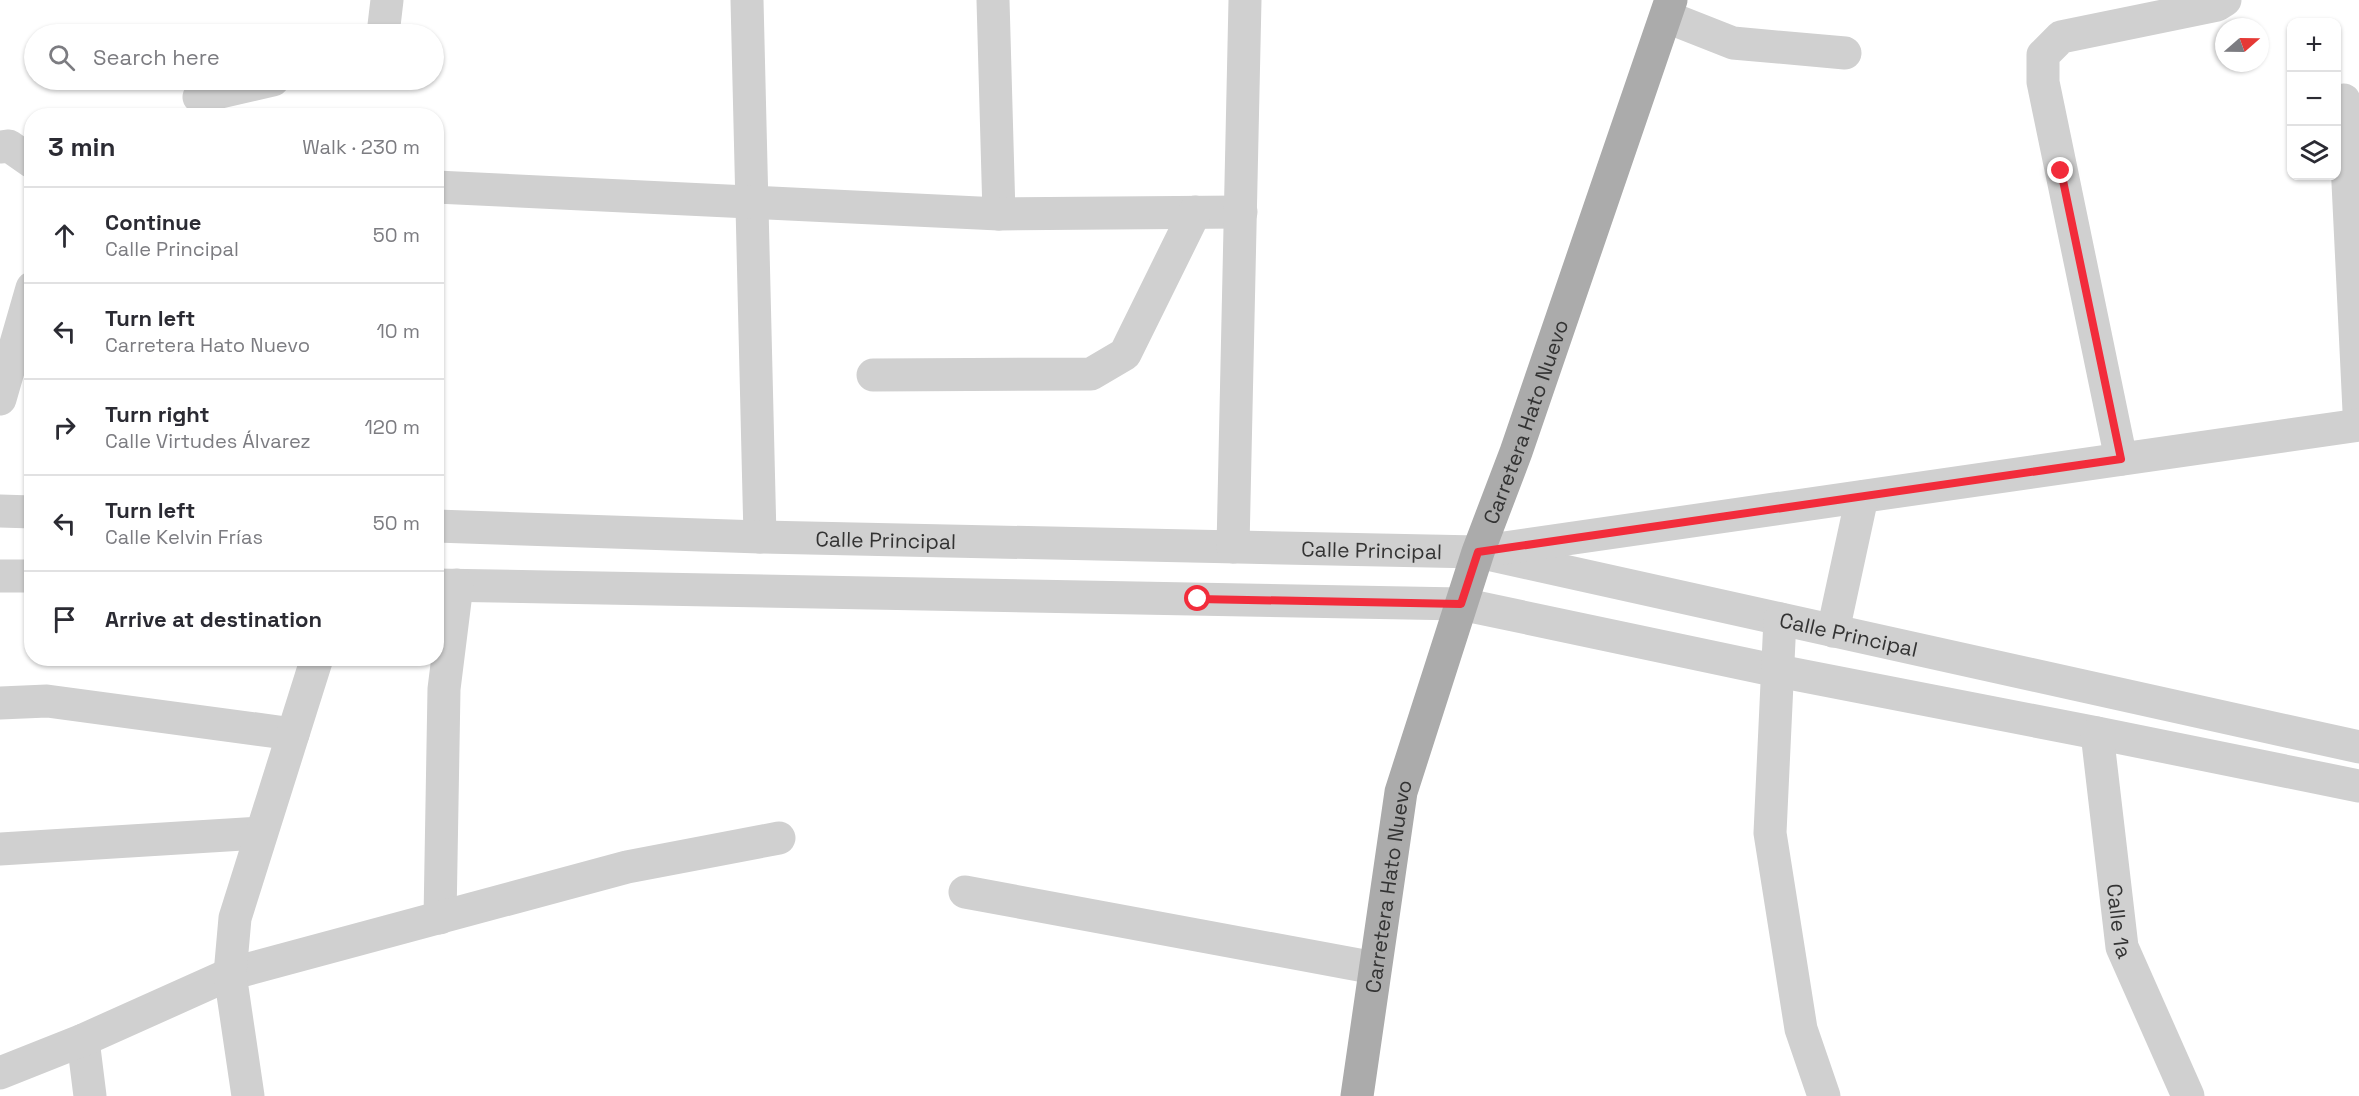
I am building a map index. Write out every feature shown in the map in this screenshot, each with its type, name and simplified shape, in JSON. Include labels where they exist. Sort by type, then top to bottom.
[{"type":"main road","name":"Carretera Hato Nuevo","points":[[1357,1096],[1401,792],[1478,552],[1516,452],[1669,9]]},
{"type":"street","points":[[384,24],[387,0]]},
{"type":"street","points":[[747,0],[760,537]]},
{"type":"street","points":[[993,0],[999,214]]},
{"type":"street","points":[[1233,547],[1245,0]]},
{"type":"street","points":[[2121,459],[2043,82],[2043,55],[2061,37],[2217,5],[2225,0]]},
{"type":"street","points":[[1669,9],[1732,43],[1845,53]]},
{"type":"street","points":[[199,97],[229,90]]},
{"type":"street","points":[[2344,100],[2359,411]]},
{"type":"street","points":[[0,147],[9,146],[24,156]]},
{"type":"street","points":[[444,187],[999,214],[1241,212]]},
{"type":"street","points":[[873,375],[1091,374],[1125,354],[1195,212]]},
{"type":"street","points":[[0,399],[24,316]]},
{"type":"street","points":[[1478,552],[2359,425]]},
{"type":"street","points":[[1833,631],[1862,497]]},
{"type":"street","points":[[0,511],[24,512]]},
{"type":"street","name":"Calle Principal","points":[[444,526],[760,537],[1478,552],[2359,747]]},
{"type":"street","points":[[0,576],[24,576]]},
{"type":"street","points":[[440,918],[447,585],[1461,604],[1778,671],[2359,786]]},
{"type":"street","points":[[1780,619],[1770,833],[1801,1029],[1824,1096]]},
{"type":"street","points":[[248,1096],[230,974],[235,918],[314,666]]},
{"type":"street","points":[[0,703],[46,701],[293,734]]},
{"type":"street","name":"Calle 1a","points":[[2097,733],[2122,946],[2188,1096]]},
{"type":"street","points":[[0,849],[261,833]]},
{"type":"street","points":[[0,1072],[83,1040],[230,974],[627,867],[779,838]]},
{"type":"street","points":[[965,892],[1375,968]]},
{"type":"street","points":[[83,1040],[90,1096]]},
{"type":"route","points":[[1198,599],[1461,604],[1478,552],[2121,459],[2061,171]]}]
